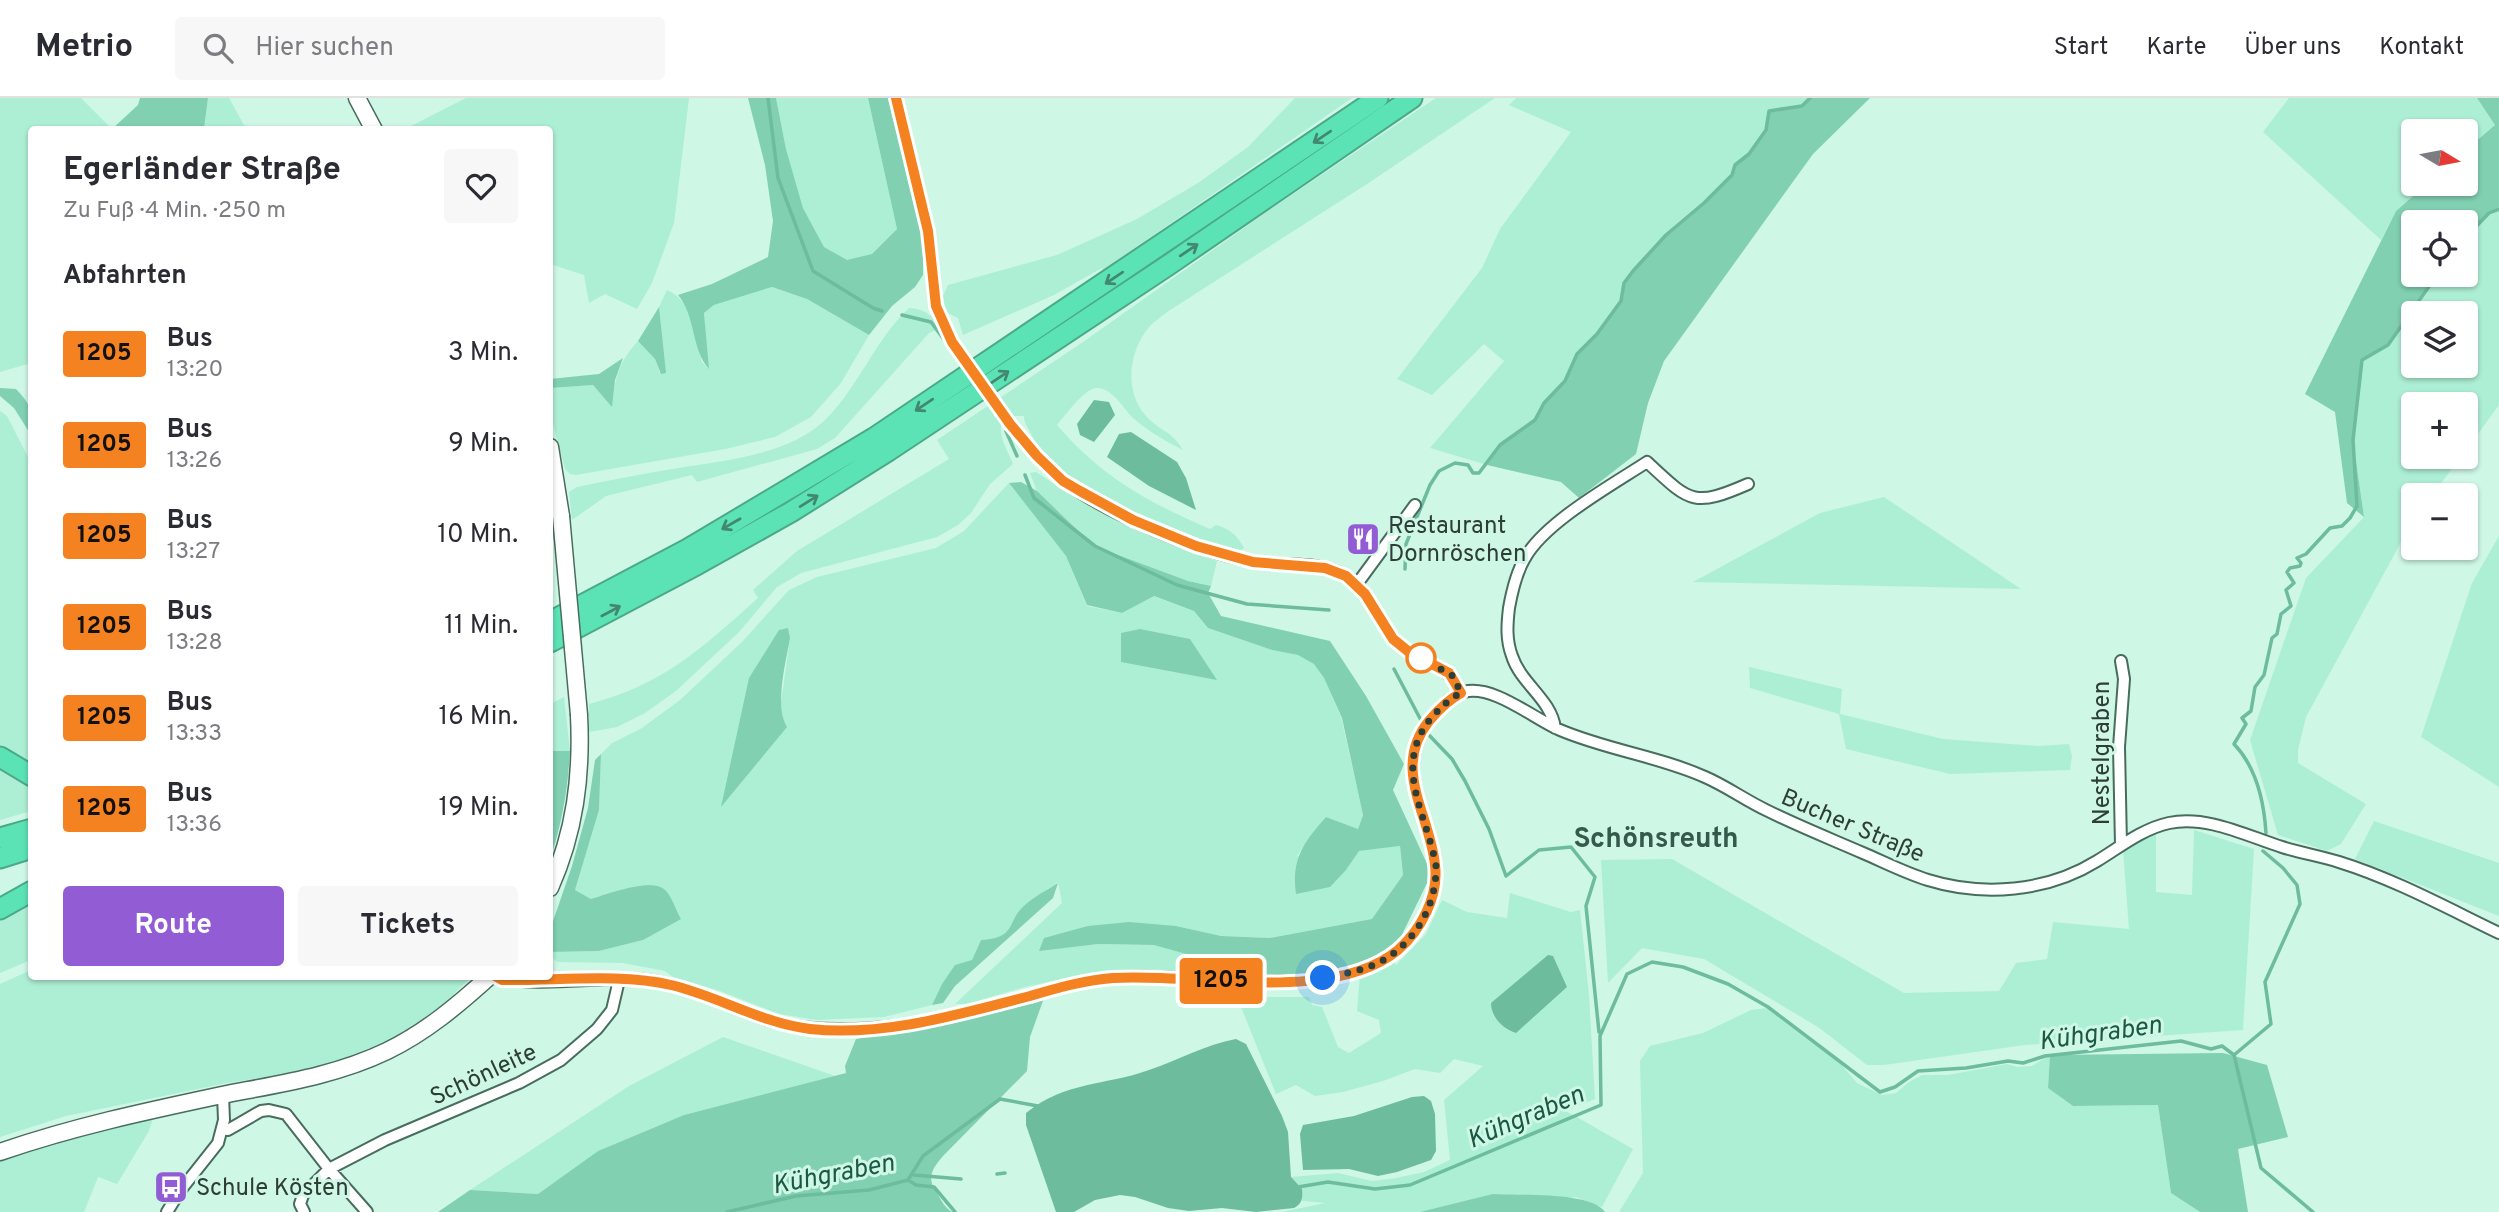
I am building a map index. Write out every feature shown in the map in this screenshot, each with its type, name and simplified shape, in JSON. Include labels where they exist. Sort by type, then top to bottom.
[{"type":"highway","points":[[553,620],[688,549],[874,439],[1378,98]]},
{"type":"highway","points":[[553,640],[791,512],[877,458],[1178,258],[1412,98]]},
{"type":"highway","points":[[0,757],[28,774]]},
{"type":"highway","points":[[0,838],[28,830]]},
{"type":"highway","points":[[0,858],[28,849]]},
{"type":"highway","points":[[0,909],[28,893]]},
{"type":"street","points":[[357,98],[372,126]]},
{"type":"street","points":[[896,98],[928,231],[936,306],[952,342]]},
{"type":"street","points":[[502,980],[644,980],[673,985],[770,1020],[809,1029],[885,1027],[933,1021],[1076,984],[1111,978],[1154,976],[1200,981],[1287,981],[1351,972],[1385,959],[1406,942],[1423,920],[1436,880],[1434,859],[1411,763],[1420,733],[1427,723],[1447,702],[1461,693],[1449,673],[1409,652],[1393,639],[1357,584],[1346,576],[1325,568],[1233,558],[1133,520],[1080,491],[1049,469],[1010,424]]},
{"type":"street","points":[[1555,728],[1552,712],[1528,685],[1515,664],[1508,638],[1513,586],[1526,555],[1574,511],[1647,462],[1686,495],[1699,500],[1717,498],[1748,484]]},
{"type":"street","points":[[553,466],[561,516],[579,715],[580,769],[578,793],[566,849],[553,881]]},
{"type":"street","points":[[1357,584],[1415,505]]},
{"type":"street","name":"Nestelgraben","points":[[2121,662],[2124,679],[2119,747],[2121,845]]},
{"type":"street","name":"Bucher Straße","points":[[1461,693],[1478,690],[1494,695],[1555,728],[1691,771],[1784,819],[1914,875],[1944,884],[1994,889],[2045,884],[2068,877],[2155,827],[2174,821],[2213,825],[2342,863],[2412,891],[2499,933]]},
{"type":"street","points":[[0,1152],[123,1116],[319,1076],[386,1051],[422,1031],[487,980]]},
{"type":"street","name":"Schönleite","points":[[304,1212],[300,1204],[303,1195],[329,1169],[385,1140],[519,1083],[561,1060],[597,1029],[612,1010],[620,980]]},
{"type":"street","points":[[167,1212],[218,1143],[223,1124],[223,1095]]},
{"type":"street","points":[[223,1124],[228,1130],[261,1111],[286,1114],[367,1212]]},
{"type":"shaded area","points":[[0,98],[81,98],[109,126],[28,126],[28,364],[0,372]]},
{"type":"shaded area","points":[[140,98],[208,98],[204,126],[115,126],[138,105]]},
{"type":"shaded area","points":[[208,98],[229,98],[244,125],[247,126],[204,126]]},
{"type":"shaded area","points":[[466,98],[689,98],[674,223],[652,283],[637,309],[605,294],[589,303],[584,275],[553,265],[553,126],[411,126]]},
{"type":"shaded area","points":[[748,98],[776,98],[786,149],[803,208],[824,247],[847,260],[872,254],[897,229],[868,98],[888,98],[923,241],[923,275],[915,287],[892,306],[869,335],[807,299],[772,287],[714,305],[704,313],[709,369],[699,352],[688,313],[678,295],[712,284],[768,257],[773,221],[765,165]]},
{"type":"shaded area","points":[[776,98],[868,98],[897,229],[872,254],[847,261],[824,247],[803,208],[786,149]]},
{"type":"shaded area","points":[[1295,98],[1352,98],[1103,270],[1102,268],[1054,295],[963,335],[958,318],[946,312],[943,296],[948,285],[1057,255],[1137,219],[1198,183],[1248,147]]},
{"type":"shaded area","points":[[1436,98],[1495,98],[1167,312],[1150,326],[1142,337],[1131,374],[1136,400],[1151,421],[1172,436],[1183,450],[1133,418],[1112,394],[1102,389],[1096,388],[1086,393],[1057,425],[1074,444],[1109,474],[1146,498],[1210,529],[1216,525],[1229,531],[1244,548],[1240,551],[1195,541],[1153,523],[1068,479],[1036,449],[1024,416],[1012,416],[1003,419],[1001,431],[1013,464],[990,484],[971,513],[958,525],[937,537],[801,573],[777,587],[739,632],[676,691],[645,713],[617,727],[589,732],[589,704],[639,686],[680,663],[758,598],[753,590],[797,551],[949,459],[937,440]]},
{"type":"shaded area","points":[[1516,98],[1810,98],[1802,106],[1769,112],[1766,130],[1749,154],[1735,165],[1732,175],[1666,235],[1633,271],[1624,283],[1621,301],[1597,334],[1577,354],[1565,381],[1544,403],[1535,420],[1500,444],[1487,465],[1430,448],[1504,361],[1484,344],[1432,395],[1397,379],[1482,268],[1500,229],[1571,132],[1509,105]]},
{"type":"shaded area","points":[[1810,98],[1870,98],[1813,154],[1664,361],[1648,403],[1636,454],[1579,498],[1561,482],[1487,465],[1500,445],[1535,420],[1544,403],[1565,381],[1577,354],[1597,334],[1621,301],[1624,283],[1633,271],[1666,235],[1732,175],[1735,165],[1749,154],[1766,130],[1769,111],[1802,106]]},
{"type":"shaded area","points":[[2289,98],[2477,98],[2495,125],[2478,140],[2478,119],[2401,119],[2401,196],[2413,196],[2396,211],[2381,240],[2263,132]]},
{"type":"shaded area","points":[[2477,98],[2499,98],[2499,209],[2478,225],[2478,210],[2401,210],[2401,287],[2429,287],[2419,301],[2401,301],[2401,326],[2388,345],[2362,360],[2353,440],[2364,517],[2347,503],[2335,412],[2305,394],[2396,211],[2413,196],[2478,196],[2478,140],[2495,125]]},
{"type":"shaded area","points":[[2499,209],[2499,405],[2478,434],[2478,392],[2401,392],[2401,469],[2452,469],[2441,483],[2401,483],[2401,542],[2306,717],[2298,750],[2298,763],[2366,804],[2341,844],[2327,851],[2278,835],[2250,740],[2306,578],[2364,517],[2353,440],[2362,360],[2389,345],[2401,328],[2401,378],[2478,378],[2478,301],[2419,301],[2429,287],[2478,287],[2478,224],[2489,213]]},
{"type":"shaded area","points":[[772,287],[807,299],[869,335],[841,383],[811,417],[775,437],[725,449],[570,474],[565,469],[553,424],[553,388],[593,385],[612,406],[619,371],[626,356],[638,341],[655,359],[660,373],[665,373],[659,307],[667,290],[676,295],[688,311],[702,362],[708,368],[704,313],[714,305]]},
{"type":"shaded area","points":[[659,307],[666,373],[661,374],[655,359],[638,341]]},
{"type":"shaded area","points":[[909,308],[928,314],[941,328],[929,333],[835,438],[817,449],[697,482],[692,475],[606,496],[572,520],[569,492],[577,487],[751,455],[792,442],[810,432],[838,406],[886,334]]},
{"type":"shaded area","points":[[623,358],[615,380],[612,407],[593,385],[553,388],[553,379],[599,374]]},
{"type":"shaded area","points":[[0,388],[16,389],[26,400],[28,430],[14,408],[0,396]]},
{"type":"shaded area","points":[[1094,400],[1109,402],[1115,415],[1094,442],[1080,435],[1077,424]]},
{"type":"shaded area","points":[[0,411],[7,416],[28,457],[28,761],[0,745]]},
{"type":"shaded area","points":[[1131,432],[1177,462],[1186,478],[1196,510],[1149,486],[1107,457],[1119,434]]},
{"type":"shaded area","points":[[1036,472],[1124,522],[1168,543],[1217,561],[1211,586],[1188,581],[1094,546],[1037,491],[1030,473]]},
{"type":"shaded area","points":[[1021,482],[1037,491],[1094,546],[1188,581],[1211,586],[1208,593],[1221,616],[1330,641],[1366,696],[1404,764],[1393,790],[1429,868],[1428,881],[1397,945],[1373,960],[1287,978],[1201,974],[1193,956],[1154,945],[1098,944],[1039,951],[1044,938],[1088,926],[1129,922],[1176,926],[1221,936],[1270,938],[1372,919],[1403,875],[1400,846],[1359,851],[1330,887],[1296,894],[1297,861],[1318,826],[1326,817],[1358,829],[1363,815],[1342,718],[1324,678],[1314,664],[1298,655],[1272,650],[1208,628],[1194,611],[1154,596],[1122,613],[1087,605],[1066,556],[1009,483]]},
{"type":"shaded area","points":[[1009,483],[1066,556],[1087,606],[1122,613],[1153,596],[1194,611],[1208,628],[1272,650],[1298,655],[1314,663],[1324,678],[1341,717],[1363,814],[1358,829],[1326,817],[1297,856],[1346,870],[1359,851],[1400,846],[1403,875],[1373,919],[1270,938],[1221,936],[1176,926],[1040,950],[1098,944],[1155,945],[1193,956],[1201,974],[1142,969],[1090,973],[1025,987],[967,1004],[955,1004],[1062,903],[1058,882],[1026,905],[1001,936],[981,940],[972,960],[942,984],[932,1005],[884,1017],[817,1020],[779,1014],[720,991],[673,977],[665,971],[623,963],[558,962],[553,959],[553,952],[599,951],[643,940],[624,889],[591,899],[575,890],[599,810],[601,754],[612,743],[642,728],[680,700],[742,642],[789,590],[817,577],[936,548],[964,531]],"holes":[[[790,638],[781,703],[783,721],[749,678]]]},
{"type":"shaded area","points":[[1884,497],[2021,589],[1693,582],[1820,513]]},
{"type":"shaded area","points":[[2499,536],[2499,787],[2421,737],[2472,583]]},
{"type":"shaded area","points":[[788,628],[790,638],[781,696],[781,708],[787,727],[721,807],[749,678],[779,630]]},
{"type":"shaded area","points":[[1140,629],[1190,639],[1217,680],[1121,662],[1121,633]]},
{"type":"shaded area","points":[[1749,667],[1842,689],[1840,714],[1943,739],[2039,746],[2069,744],[2072,756],[2070,770],[1950,774],[1846,749],[1839,714],[1750,688]]},
{"type":"shaded area","points":[[564,697],[570,751],[553,751],[553,702]]},
{"type":"shaded area","points":[[553,751],[570,751],[568,779],[553,849]]},
{"type":"shaded area","points":[[601,754],[599,810],[575,890],[591,899],[629,888],[659,886],[670,896],[681,919],[643,940],[599,951],[553,952],[553,921],[588,808],[595,760]]},
{"type":"shaded area","points":[[0,766],[28,782],[28,812],[0,820]]},
{"type":"shaded area","points":[[2374,821],[2499,863],[2499,916],[2355,859]]},
{"type":"shaded area","points":[[2194,830],[2254,849],[2243,1030],[2025,1045],[1884,1065],[1867,1065],[1818,1027],[1704,959],[1642,948],[1608,983],[1601,860],[1672,859],[1904,993],[1999,991],[2016,963],[2047,959],[2053,922],[2129,929],[2123,850],[2156,833],[2156,892],[2192,895]]},
{"type":"shaded area","points":[[1058,883],[1053,898],[955,986],[943,1003],[932,1005],[955,965],[972,960],[981,940],[1001,936],[1010,928],[1025,905]]},
{"type":"shaded area","points":[[1510,893],[1571,912],[1580,910],[1589,995],[1595,1099],[1566,1111],[1633,1149],[1602,1207],[1576,1197],[1420,1212],[1282,1212],[1325,1203],[1302,1201],[1291,1177],[1338,1173],[1372,1181],[1424,1172],[1450,1160],[1444,1100],[1483,1066],[1454,1059],[1440,1073],[1415,1069],[1343,1092],[1315,1096],[1296,1085],[1276,1094],[1237,997],[1309,997],[1312,1005],[1322,1007],[1338,1047],[1349,1053],[1381,1033],[1379,1020],[1357,1011],[1360,974],[1391,959],[1396,965],[1426,934],[1442,900],[1467,912],[1507,918]]},
{"type":"shaded area","points":[[28,903],[28,961],[0,973],[0,917]]},
{"type":"shaded area","points":[[1548,955],[1553,956],[1567,987],[1516,1033],[1511,1031],[1495,1018],[1491,1003]]},
{"type":"shaded area","points":[[28,971],[28,980],[468,980],[443,1005],[392,1039],[343,1059],[280,1075],[227,1083],[66,1116],[0,1137],[0,984]]},
{"type":"shaded area","points":[[1044,998],[1030,1037],[1027,1071],[933,1169],[931,1178],[934,1188],[952,1212],[438,1212],[470,1190],[538,1194],[598,1151],[684,1115],[846,1073],[845,1066],[856,1039],[954,1022]]},
{"type":"shaded area","points":[[1767,1008],[1840,1063],[1857,1083],[1882,1095],[1896,1093],[1922,1075],[1948,1075],[2007,1064],[2018,1067],[2032,1066],[2050,1055],[2048,1088],[2073,1106],[2158,1105],[2171,1193],[2200,1212],[1619,1212],[1643,1173],[1640,1061],[1650,1046],[1703,1033],[1751,1010]]},
{"type":"shaded area","points":[[723,1037],[835,1076],[684,1115],[598,1151],[538,1194],[470,1190],[629,1086]]},
{"type":"shaded area","points":[[1236,1039],[1246,1044],[1282,1116],[1288,1132],[1291,1177],[1302,1189],[1299,1205],[1294,1208],[1256,1212],[1222,1208],[1189,1211],[1120,1195],[1095,1200],[1074,1212],[1056,1212],[1026,1125],[1026,1113],[1056,1095],[1132,1075]]},
{"type":"shaded area","points":[[2223,1053],[2267,1065],[2288,1137],[2238,1149],[2248,1212],[2200,1212],[2171,1193],[2158,1105],[2073,1106],[2048,1088],[2050,1055]]},
{"type":"shaded area","points":[[1424,1096],[1431,1101],[1435,1114],[1436,1151],[1431,1160],[1378,1176],[1349,1169],[1303,1170],[1300,1134],[1303,1125],[1354,1116],[1412,1097]]},
{"type":"shaded area","points":[[153,1118],[149,1131],[117,1184],[98,1177],[84,1212],[0,1212],[0,1160],[55,1141]]},
{"type":"shaded area","points":[[1493,1194],[1570,1198],[1597,1205],[1605,1212],[1420,1212]]},
{"type":"waterway","points":[[768,98],[778,178],[813,271],[882,311]]},
{"type":"waterway","points":[[1405,569],[1406,544],[1430,485],[1439,471],[1455,463],[1468,465],[1473,473],[1479,473],[1500,445],[1535,420],[1544,403],[1565,381],[1577,354],[1597,334],[1621,301],[1624,283],[1633,271],[1666,235],[1732,175],[1735,165],[1749,154],[1766,130],[1769,111],[1802,106],[1810,98]]},
{"type":"waterway","points":[[2478,224],[2489,213],[2499,209]]},
{"type":"waterway","points":[[2266,833],[2254,774],[2234,744],[2246,724],[2242,718],[2251,711],[2255,687],[2264,675],[2272,638],[2277,634],[2281,614],[2291,606],[2286,590],[2294,583],[2287,572],[2290,568],[2300,566],[2297,558],[2306,554],[2330,528],[2342,526],[2357,506],[2353,440],[2362,360],[2388,345],[2429,287]]},
{"type":"waterway","points":[[902,315],[931,322],[951,349]]},
{"type":"waterway","points":[[1006,431],[1017,456]]},
{"type":"waterway","points":[[1025,475],[1034,498],[1095,546],[1177,585],[1247,604],[1329,610]]},
{"type":"waterway","points":[[1394,669],[1424,726]]},
{"type":"waterway","points":[[1427,733],[1452,759],[1465,781],[1489,829],[1506,876],[1539,850],[1571,847],[1595,877],[1586,906],[1599,1032]]},
{"type":"waterway","points":[[2234,1055],[2271,1024],[2265,982],[2300,904],[2297,885],[2283,868],[2263,851]]},
{"type":"waterway","name":"Kühgraben","points":[[1298,1187],[1328,1182],[1375,1189],[1410,1185],[1601,1105],[1600,1036],[1627,974],[1652,962],[1683,967],[1728,984],[1768,1007],[1880,1092],[1895,1087],[1918,1071],[1966,1068],[2008,1061],[2023,1063],[2045,1056],[2181,1041],[2211,1049],[2222,1046],[2234,1055],[2261,1168],[2313,1212]]},
{"type":"waterway","name":"Kühgraben","points":[[727,1212],[796,1196],[869,1190],[908,1180],[923,1156],[1000,1099],[1038,1106]]},
{"type":"waterway","points":[[997,1174],[1005,1173]]},
{"type":"waterway","points":[[914,1175],[961,1179]]},
{"type":"waterway","points":[[908,1180],[916,1185],[934,1187],[955,1212]]},
{"type":"tunnel","points":[[952,342],[1010,424]]},
{"type":"bus line","name":"1205","points":[[553,980],[644,980],[673,985],[770,1020],[809,1029],[866,1029],[933,1021],[1076,984],[1111,978],[1154,976],[1200,981],[1287,981],[1351,972],[1372,966],[1397,951],[1415,932],[1429,905],[1436,880],[1436,866],[1411,763],[1420,733],[1427,723],[1447,702],[1461,693],[1453,676],[1409,652],[1393,639],[1365,594],[1346,576],[1325,568],[1253,562],[1196,546],[1133,520],[1063,481],[1049,469],[1010,424],[952,342],[936,306],[931,280],[928,231],[896,98]]},
{"type":"bus line","name":"1205","points":[[502,980],[530,980]]},
{"type":"bus line","name":"1205","points":[[530,980],[553,980]]},
{"type":"place","name":"Restaurant Dornröschen","points":[[1363,539]]},
{"type":"place","name":"Schule Kösten","points":[[171,1187]]},
{"type":"district","name":"Schönsreuth","points":[[1656,837]]},
{"type":"route","points":[[1323,978],[1372,966],[1397,951],[1423,920],[1432,897],[1436,866],[1411,763],[1420,733],[1427,723],[1447,702],[1461,693],[1453,676],[1421,658]]}]
